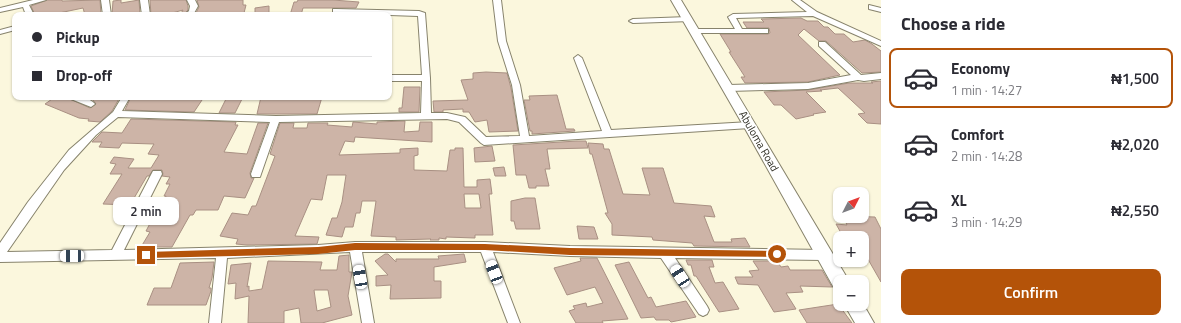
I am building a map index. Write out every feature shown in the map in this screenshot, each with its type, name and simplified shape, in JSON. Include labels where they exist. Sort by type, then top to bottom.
[{"type":"street","points":[[0,10],[42,0]]},
{"type":"street","points":[[105,0],[107,12]]},
{"type":"street","points":[[144,0],[146,12]]},
{"type":"street","points":[[191,0],[194,6],[192,12]]},
{"type":"street","points":[[496,0],[502,41],[516,85],[525,139]]},
{"type":"street","name":"Abuloma Road","points":[[676,0],[729,88],[836,275]]},
{"type":"street","points":[[796,0],[814,14],[881,44]]},
{"type":"street","points":[[25,3],[29,12]]},
{"type":"street","points":[[872,7],[881,10]]},
{"type":"street","points":[[336,11],[378,12]]},
{"type":"street","points":[[392,12],[419,13],[423,19],[426,117]]},
{"type":"street","points":[[740,31],[732,17],[733,16],[814,14]]},
{"type":"street","points":[[633,21],[691,25],[740,31],[765,31]]},
{"type":"street","points":[[0,32],[12,29]]},
{"type":"street","points":[[822,44],[858,77]]},
{"type":"street","points":[[578,58],[608,134]]},
{"type":"street","points":[[729,88],[808,86],[858,77],[864,78],[881,76]]},
{"type":"street","points":[[392,78],[426,78]]},
{"type":"street","points":[[81,100],[91,104]]},
{"type":"street","points":[[0,253],[32,205],[72,153],[116,114],[124,100]]},
{"type":"street","points":[[116,114],[276,118],[447,116],[462,119],[484,141],[750,125]]},
{"type":"street","points":[[256,174],[276,118]]},
{"type":"street","points":[[115,256],[157,174]]},
{"type":"street","points":[[0,257],[222,254],[355,247],[485,247],[570,251],[824,254]]},
{"type":"street","points":[[355,247],[368,323]]},
{"type":"street","points":[[485,247],[514,323]]},
{"type":"street","points":[[665,252],[703,310]]},
{"type":"street","points":[[215,323],[222,254]]},
{"type":"street","points":[[857,311],[865,323]]},
{"type":"building","points":[[47,0],[100,0],[101,12],[84,12],[83,8],[64,12],[34,12],[31,6]]},
{"type":"building","points":[[121,0],[121,3],[139,0],[140,12],[112,12],[113,1]]},
{"type":"building","points":[[150,0],[186,0],[188,6],[188,10],[186,12],[182,12],[183,10],[176,12],[151,12]]},
{"type":"building","points":[[197,0],[243,0],[243,5],[246,5],[244,12],[196,12],[199,7]]},
{"type":"building","points":[[298,0],[333,0],[359,2],[356,8],[303,8],[302,12],[291,12],[294,2],[297,2]]},
{"type":"building","points":[[269,6],[269,12],[255,12],[255,8]]},
{"type":"building","points":[[801,18],[807,21],[818,21],[824,27],[828,27],[835,34],[844,34],[853,42],[865,40],[872,44],[881,51],[881,72],[862,73],[826,41],[819,41],[804,29],[798,35],[840,75],[808,82],[745,83],[741,77],[745,77],[729,52],[731,52],[720,34],[768,34],[770,33],[769,28],[747,28],[743,22],[764,22],[761,19]]},
{"type":"building","points":[[473,73],[507,73],[518,131],[489,132],[487,120],[475,122],[469,112],[463,112],[463,109],[434,112],[433,101],[468,100],[461,80],[473,79]]},
{"type":"building","points":[[881,81],[881,124],[867,123],[858,114],[865,113],[838,88],[806,92],[826,112],[796,119],[781,105],[774,105],[764,92],[808,90],[849,83],[873,83],[871,82]]},
{"type":"building","points":[[404,87],[420,87],[419,112],[399,112],[399,108],[402,108]]},
{"type":"building","points":[[557,95],[566,129],[574,129],[575,131],[532,134],[532,131],[530,131],[524,100],[530,100],[529,96]]},
{"type":"building","points":[[51,100],[72,100],[90,108],[96,104],[93,100],[118,100],[112,111],[100,122],[88,121],[89,119],[79,118],[45,104]]},
{"type":"building","points":[[130,100],[202,100],[194,112],[125,110]]},
{"type":"building","points":[[226,100],[242,100],[235,113],[219,113]]},
{"type":"building","points":[[260,100],[321,100],[317,114],[257,114]]},
{"type":"building","points":[[131,119],[236,122],[235,125],[238,125],[224,152],[247,154],[258,123],[268,123],[250,173],[251,178],[254,178],[245,198],[224,196],[218,210],[196,210],[193,215],[190,215],[172,247],[141,247],[150,232],[146,231],[155,214],[158,215],[166,196],[164,196],[170,184],[166,184],[170,177],[162,176],[162,170],[153,170],[149,176],[147,176],[130,205],[103,204],[122,174],[110,174],[116,164],[110,163],[114,157],[134,159],[128,168],[151,168],[159,155],[148,154],[154,144],[122,143],[119,148],[99,147],[102,142],[92,142],[102,132],[122,133]]},
{"type":"building","points":[[405,121],[404,132],[419,131],[420,122],[432,122],[432,142],[355,137],[354,142],[345,141],[339,155],[400,153],[400,149],[418,148],[418,155],[414,156],[414,170],[447,171],[450,150],[455,150],[455,148],[463,148],[464,187],[477,187],[477,180],[490,179],[492,194],[489,194],[493,235],[475,235],[475,238],[446,237],[446,239],[439,238],[439,240],[396,240],[396,237],[371,236],[376,201],[362,201],[360,213],[356,213],[353,227],[345,227],[342,237],[326,235],[332,218],[337,218],[342,202],[346,175],[327,175],[322,200],[311,199],[295,236],[319,237],[317,244],[247,245],[236,244],[238,239],[220,236],[232,213],[248,215],[252,206],[256,206],[275,156],[270,154],[280,123],[294,123],[293,128],[307,128],[308,123],[328,123],[327,125],[352,127],[353,122],[377,124],[377,122]],"holes":[[[464,194],[479,194],[481,208],[465,208]]]},
{"type":"building","points":[[586,141],[588,148],[547,149],[550,169],[545,169],[549,186],[536,186],[536,188],[529,188],[526,175],[516,175],[513,145]]},
{"type":"building","points":[[588,143],[603,144],[604,149],[609,149],[623,194],[650,195],[642,168],[663,168],[674,203],[711,206],[715,217],[704,216],[714,242],[732,242],[731,239],[745,238],[750,247],[694,246],[692,243],[653,240],[652,237],[612,235],[612,224],[605,213],[608,213]]},
{"type":"building","points":[[492,146],[495,161],[475,162],[474,148]]},
{"type":"building","points":[[504,167],[506,176],[495,176],[493,168]]},
{"type":"building","points":[[525,198],[535,198],[540,229],[516,229],[514,221],[511,221],[511,201]]},
{"type":"building","points":[[869,217],[875,217],[881,229],[881,282],[869,261],[869,231],[840,231],[836,224],[847,225],[846,223],[869,223]]},
{"type":"building","points":[[577,226],[594,227],[598,239],[579,239]]},
{"type":"building","points":[[385,254],[388,254],[396,262],[396,259],[439,259],[438,256],[464,254],[466,262],[434,267],[434,281],[441,281],[441,298],[390,299],[391,285],[376,286],[376,276],[388,275],[375,261]]},
{"type":"building","points":[[349,255],[349,272],[352,272],[348,296],[352,315],[322,323],[301,323],[299,308],[284,311],[284,323],[248,323],[249,296],[235,299],[236,283],[228,284],[231,265],[251,263],[247,287],[249,286],[249,291],[262,289],[268,261],[322,262],[320,270],[337,270],[339,256]],"holes":[[[314,290],[328,290],[331,307],[317,311]]]},
{"type":"building","points":[[580,258],[597,258],[628,319],[602,321],[603,323],[576,323],[569,311],[575,309],[573,306],[586,303],[587,307],[603,303],[595,287],[567,295],[554,268],[581,261]]},
{"type":"building","points":[[686,260],[712,260],[714,267],[709,267],[715,283],[723,282],[739,309],[719,312],[696,276],[694,276],[691,265],[688,265]]},
{"type":"building","points":[[753,261],[777,261],[781,267],[788,266],[790,270],[822,270],[832,287],[800,286],[803,292],[786,293],[796,309],[774,312],[758,285],[738,284],[735,277],[753,277],[749,271],[759,270]]},
{"type":"building","points":[[214,262],[209,288],[211,288],[211,291],[206,305],[147,305],[154,288],[171,288],[180,263]]},
{"type":"building","points":[[629,262],[648,298],[651,297],[656,307],[686,301],[696,317],[671,322],[669,320],[656,320],[654,317],[641,318],[615,265]]},
{"type":"building","points":[[833,305],[833,311],[843,311],[852,323],[807,323],[799,310]]},
{"type":"route","points":[[146,255],[222,254],[355,247],[485,247],[570,251],[777,254]]}]
